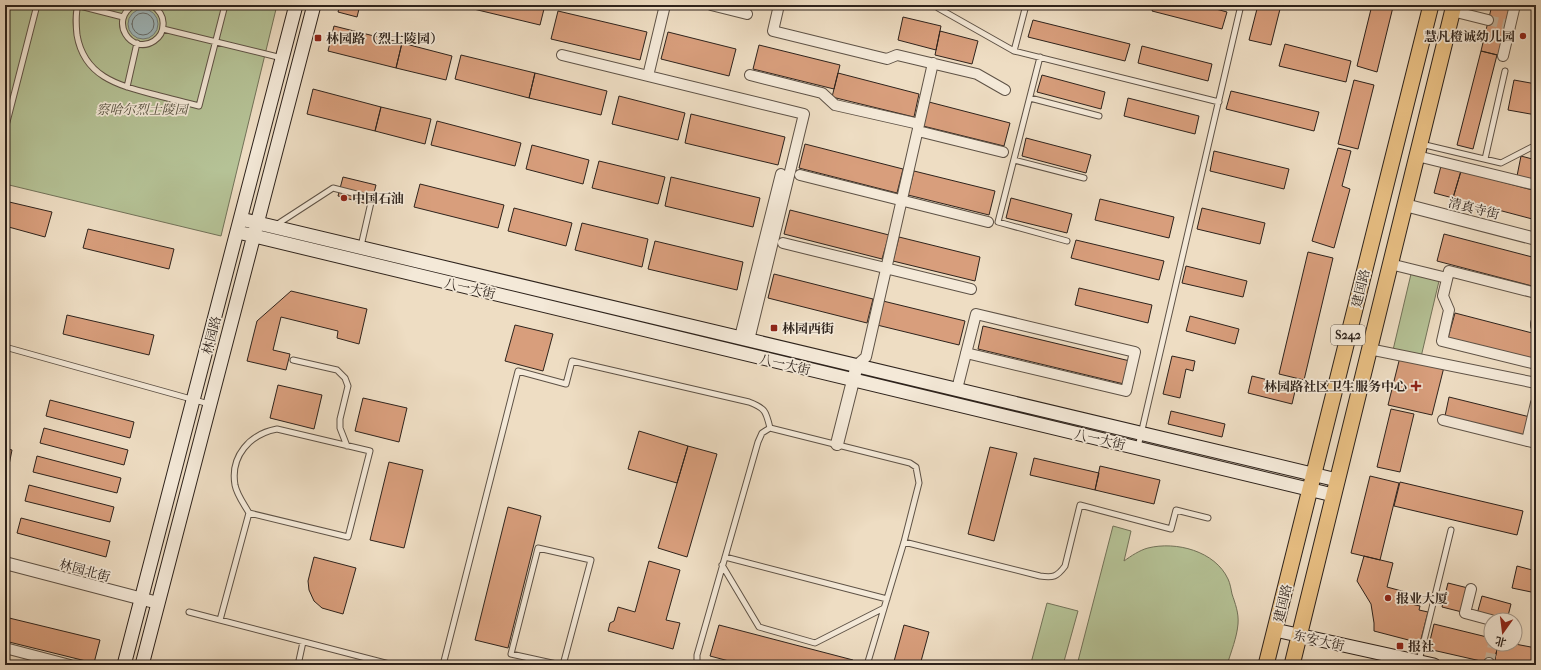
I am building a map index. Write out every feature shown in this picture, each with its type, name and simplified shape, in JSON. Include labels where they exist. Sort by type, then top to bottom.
[{"type":"main road","name":"林园路","points":[[124,665],[296,5]]},
{"type":"main road","name":"林园路","points":[[142,665],[314,5]]},
{"type":"main road","name":"建国路","points":[[1266,665],[1311,490],[1431,5]]},
{"type":"main road","name":"建国路","points":[[1292,665],[1336,480],[1453,8]]},
{"type":"main road","points":[[1382,199],[1404,205]]},
{"type":"main road","name":"八一大街","points":[[241,219],[1336,480]]},
{"type":"main road","name":"八一大街","points":[[238,232],[1333,495]]},
{"type":"main road","name":"东安大街","points":[[1275,630],[1434,665]]},
{"type":"street","points":[[648,76],[665,5]]},
{"type":"street","points":[[712,5],[747,14]]},
{"type":"street","points":[[779,5],[773,31],[887,59],[897,55],[977,74],[1005,90]]},
{"type":"street","points":[[1503,56],[1512,26],[1515,5]]},
{"type":"street","points":[[1453,8],[1488,20]]},
{"type":"street","points":[[562,55],[804,114],[745,338]]},
{"type":"street","points":[[837,444],[857,365],[866,357],[933,64]]},
{"type":"street","points":[[750,75],[822,93],[834,104],[1003,152]]},
{"type":"street","points":[[1418,150],[1536,185]]},
{"type":"street","points":[[745,338],[781,174]]},
{"type":"street","points":[[800,175],[988,222]]},
{"type":"street","name":"清真寺街","points":[[1404,205],[1536,238]]},
{"type":"street","points":[[783,243],[971,289]]},
{"type":"street","points":[[1390,264],[1448,278]]},
{"type":"street","points":[[1536,293],[1449,271],[1443,296],[1449,310],[1442,341],[1536,364]]},
{"type":"street","points":[[957,389],[976,314],[1135,352],[1126,391],[966,354]]},
{"type":"street","points":[[1369,349],[1536,382]]},
{"type":"street","points":[[1444,420],[1532,442],[1536,403]]},
{"type":"street","name":"林园北街","points":[[5,563],[158,603]]},
{"type":"street","points":[[1471,589],[1465,613],[1483,618]]},
{"type":"street","points":[[5,648],[70,665]]},
{"type":"lane","points":[[5,121],[6,122],[37,5]]},
{"type":"lane","points":[[123,17],[77,5],[76,25],[79,42],[86,58],[98,72],[113,82],[199,106],[225,5]]},
{"type":"lane","points":[[134,5],[127,10],[123,17],[123,29],[130,40],[137,44],[150,43],[156,40],[163,29],[164,22],[162,15],[158,9],[152,5]]},
{"type":"lane","points":[[1014,51],[1026,5]]},
{"type":"lane","points":[[1138,448],[1241,5]]},
{"type":"lane","points":[[938,8],[1014,51],[1219,102]]},
{"type":"lane","points":[[163,29],[283,58]]},
{"type":"lane","points":[[127,87],[137,44]]},
{"type":"lane","points":[[1040,57],[998,222],[1067,241]]},
{"type":"lane","points":[[1486,159],[1505,71]]},
{"type":"lane","points":[[1030,98],[1099,116]]},
{"type":"lane","points":[[1418,150],[1486,159],[1501,163],[1534,146],[1536,136]]},
{"type":"lane","points":[[1014,160],[1084,178]]},
{"type":"lane","points":[[270,240],[274,226],[333,188],[372,198],[357,261]]},
{"type":"lane","points":[[5,347],[210,404]]},
{"type":"lane","points":[[293,360],[337,370],[345,378],[348,386],[340,419],[340,428],[347,446]]},
{"type":"lane","points":[[443,665],[518,371],[566,384],[572,361],[749,402],[761,407],[767,416],[770,428]]},
{"type":"lane","points":[[697,665],[697,655],[758,442],[762,433],[770,428],[910,462],[916,467],[919,483],[904,542],[867,665]]},
{"type":"lane","points":[[277,429],[370,451],[348,537],[249,512],[239,497],[235,485],[235,472],[238,459],[244,448],[254,437],[266,431],[277,429]]},
{"type":"lane","points":[[904,542],[1040,576],[1052,577],[1060,573],[1065,566],[1080,505],[1171,529],[1176,510],[1208,518]]},
{"type":"lane","points":[[220,620],[249,512]]},
{"type":"lane","points":[[1419,662],[1451,530]]},
{"type":"lane","points":[[538,548],[591,560],[562,665],[511,654],[538,548]]},
{"type":"lane","points":[[725,557],[886,599]]},
{"type":"lane","points":[[722,565],[759,628],[815,643],[884,608]]},
{"type":"lane","points":[[189,612],[393,665]]},
{"type":"lane","points":[[298,665],[303,642]]},
{"type":"green space","name":"察哈尔烈士陵园","points":[[5,5],[277,5],[221,236],[5,184]]},
{"type":"green space","points":[[1411,274],[1439,281],[1421,357],[1393,350]]},
{"type":"green space","points":[[1113,526],[1131,531],[1124,561],[1136,553],[1148,548],[1170,546],[1194,550],[1214,561],[1222,569],[1228,579],[1238,616],[1234,644],[1227,665],[1077,665]]},
{"type":"green space","points":[[1047,603],[1078,611],[1063,665],[1039,665],[1031,663]]},
{"type":"water","points":[[143,9],[154,13],[158,24],[154,35],[143,39],[132,35],[128,24],[132,13]]},
{"type":"building","points":[[340,5],[360,5],[357,17],[338,12]]},
{"type":"building","points":[[457,5],[545,5],[540,25]]},
{"type":"building","points":[[1154,5],[1201,5],[1227,12],[1222,29],[1152,11]]},
{"type":"building","points":[[1258,5],[1281,5],[1271,45],[1249,40]]},
{"type":"building","points":[[1372,5],[1393,7],[1377,72],[1357,66]]},
{"type":"building","points":[[1492,5],[1514,5],[1502,56],[1481,51]]},
{"type":"building","points":[[558,11],[647,32],[640,60],[551,39]]},
{"type":"building","points":[[903,17],[941,26],[936,50],[898,40]]},
{"type":"building","points":[[1033,20],[1130,44],[1125,61],[1028,37]]},
{"type":"building","points":[[334,26],[402,43],[396,68],[328,51]]},
{"type":"building","points":[[940,31],[978,41],[972,64],[935,55]]},
{"type":"building","points":[[668,32],[736,49],[729,76],[661,59]]},
{"type":"building","points":[[402,43],[452,56],[446,80],[396,68]]},
{"type":"building","points":[[1285,44],[1351,61],[1346,82],[1279,66]]},
{"type":"building","points":[[759,45],[840,65],[834,89],[753,69]]},
{"type":"building","points":[[1142,46],[1212,64],[1208,81],[1138,63]]},
{"type":"building","points":[[1481,51],[1497,55],[1473,149],[1457,145]]},
{"type":"building","points":[[461,55],[535,73],[529,98],[455,79]]},
{"type":"building","points":[[535,73],[607,91],[601,115],[529,98]]},
{"type":"building","points":[[838,73],[919,94],[914,117],[832,97]]},
{"type":"building","points":[[1042,75],[1105,92],[1101,109],[1037,92]]},
{"type":"building","points":[[1354,80],[1374,85],[1358,149],[1338,144]]},
{"type":"building","points":[[1514,80],[1536,84],[1536,115],[1508,110]]},
{"type":"building","points":[[313,89],[381,107],[375,131],[307,114]]},
{"type":"building","points":[[1231,91],[1319,112],[1314,131],[1226,109]]},
{"type":"building","points":[[619,96],[685,113],[678,140],[612,124]]},
{"type":"building","points":[[1128,98],[1199,116],[1195,134],[1124,116]]},
{"type":"building","points":[[929,102],[1010,123],[1004,146],[923,126]]},
{"type":"building","points":[[381,107],[431,119],[425,144],[375,131]]},
{"type":"building","points":[[691,114],[785,137],[778,165],[685,143]]},
{"type":"building","points":[[437,121],[521,143],[515,166],[431,145]]},
{"type":"building","points":[[1026,138],[1091,155],[1086,173],[1022,156]]},
{"type":"building","points":[[805,144],[903,169],[897,193],[799,168]]},
{"type":"building","points":[[532,145],[589,160],[583,184],[526,169]]},
{"type":"building","points":[[1338,148],[1351,151],[1342,186],[1350,189],[1334,248],[1312,241]]},
{"type":"building","points":[[1214,151],[1289,169],[1284,189],[1210,171]]},
{"type":"building","points":[[1521,156],[1536,160],[1536,180],[1517,176]]},
{"type":"building","points":[[599,161],[665,177],[658,204],[592,188]]},
{"type":"building","points":[[1441,166],[1461,171],[1453,198],[1434,193]]},
{"type":"building","points":[[914,171],[995,191],[989,215],[908,195]]},
{"type":"building","points":[[1461,171],[1536,191],[1536,220],[1453,198]]},
{"type":"building","points":[[343,177],[376,185],[371,205],[338,196]]},
{"type":"building","points":[[671,177],[760,198],[753,227],[665,206]]},
{"type":"building","points":[[420,184],[504,205],[498,228],[414,207]]},
{"type":"building","points":[[1011,198],[1072,214],[1067,233],[1006,218]]},
{"type":"building","points":[[1100,199],[1174,217],[1169,238],[1095,220]]},
{"type":"building","points":[[5,201],[52,212],[45,237],[5,226]]},
{"type":"building","points":[[514,208],[572,223],[566,246],[508,231]]},
{"type":"building","points":[[1202,208],[1265,223],[1260,244],[1197,229]]},
{"type":"building","points":[[790,210],[889,235],[882,259],[784,234]]},
{"type":"building","points":[[582,223],[648,239],[642,267],[575,250]]},
{"type":"building","points":[[88,229],[174,249],[169,269],[83,248]]},
{"type":"building","points":[[1444,234],[1536,258],[1536,287],[1437,261]]},
{"type":"building","points":[[899,237],[980,257],[975,281],[893,261]]},
{"type":"building","points":[[1076,240],[1164,261],[1159,280],[1071,258]]},
{"type":"building","points":[[655,241],[743,262],[737,290],[648,269]]},
{"type":"building","points":[[1308,252],[1333,258],[1304,380],[1279,374]]},
{"type":"building","points":[[1186,266],[1247,281],[1243,297],[1182,283]]},
{"type":"building","points":[[774,274],[873,299],[867,323],[768,298]]},
{"type":"building","points":[[1079,288],[1152,305],[1148,323],[1075,305]]},
{"type":"building","points":[[291,291],[367,309],[359,344],[337,338],[338,331],[281,317],[273,350],[290,354],[286,370],[247,361],[257,321]]},
{"type":"building","points":[[883,301],[965,321],[959,345],[877,325]]},
{"type":"building","points":[[1455,313],[1536,334],[1536,361],[1448,338]]},
{"type":"building","points":[[67,315],[154,335],[149,355],[63,334]]},
{"type":"building","points":[[1190,316],[1239,329],[1235,344],[1186,331]]},
{"type":"building","points":[[515,325],[553,334],[543,371],[505,361]]},
{"type":"building","points":[[983,326],[1130,361],[1124,384],[978,349]]},
{"type":"building","points":[[1172,356],[1195,361],[1193,371],[1186,369],[1180,398],[1163,394]]},
{"type":"building","name":"林园路社区卫生服务中心","points":[[1400,357],[1444,367],[1432,415],[1388,405]]},
{"type":"building","points":[[1252,376],[1296,387],[1292,404],[1248,393]]},
{"type":"building","points":[[278,385],[322,395],[314,429],[270,418]]},
{"type":"building","points":[[1449,397],[1530,417],[1525,436],[1445,416]]},
{"type":"building","points":[[363,398],[407,408],[399,442],[355,431]]},
{"type":"building","points":[[50,400],[134,422],[130,438],[46,416]]},
{"type":"building","points":[[1391,409],[1414,414],[1400,472],[1377,467]]},
{"type":"building","points":[[1171,411],[1225,424],[1222,437],[1168,424]]},
{"type":"building","points":[[44,428],[128,450],[124,465],[40,443]]},
{"type":"building","points":[[639,431],[688,446],[677,483],[628,469]]},
{"type":"building","points":[[688,446],[717,454],[687,557],[658,548]]},
{"type":"building","points":[[990,447],[1017,453],[994,541],[968,534]]},
{"type":"building","points":[[5,448],[12,450],[9,465],[5,464]]},
{"type":"building","points":[[37,456],[121,478],[117,493],[33,472]]},
{"type":"building","points":[[1034,458],[1099,473],[1095,490],[1030,475]]},
{"type":"building","points":[[389,462],[423,470],[404,548],[370,540]]},
{"type":"building","points":[[1100,466],[1160,480],[1154,504],[1095,490]]},
{"type":"building","points":[[1370,476],[1399,483],[1380,560],[1351,553]]},
{"type":"building","points":[[1400,482],[1523,511],[1517,535],[1394,506]]},
{"type":"building","points":[[29,485],[114,507],[110,522],[25,501]]},
{"type":"building","points":[[508,507],[541,516],[508,648],[475,640]]},
{"type":"building","points":[[21,518],[110,541],[106,557],[17,533]]},
{"type":"building","points":[[1536,527],[1536,543],[1532,542]]},
{"type":"building","name":"报业大厦","points":[[1364,556],[1393,563],[1387,587],[1409,593],[1407,603],[1420,606],[1419,610],[1428,612],[1420,643],[1374,631],[1371,604],[1357,581]]},
{"type":"building","points":[[314,557],[356,568],[343,614],[322,608],[314,601],[309,590],[308,581]]},
{"type":"building","points":[[649,561],[680,570],[666,620],[680,623],[673,649],[608,631],[610,623],[614,621],[618,607],[635,612]]},
{"type":"building","points":[[1517,566],[1536,571],[1536,593],[1512,588]]},
{"type":"building","points":[[1448,583],[1468,588],[1462,612],[1442,607]]},
{"type":"building","points":[[1482,596],[1511,604],[1509,612],[1483,612],[1483,616],[1477,614]]},
{"type":"building","points":[[5,617],[100,640],[94,663],[5,641]]},
{"type":"building","points":[[1434,624],[1483,636],[1483,652],[1496,652],[1494,664],[1428,649]]},
{"type":"building","points":[[719,625],[853,660],[852,665],[744,665],[710,656]]},
{"type":"building","points":[[904,625],[929,632],[920,665],[893,665]]},
{"type":"building","points":[[1523,646],[1536,648],[1536,665],[1494,664],[1496,652],[1523,652]]},
{"type":"tunnel","points":[[1488,20],[1509,25]]},
{"type":"tunnel","points":[[1489,663],[1491,652]]},
{"type":"place","name":"慧凡橙诚幼儿园","points":[[1523,36]]},
{"type":"place","name":"林园路（烈士陵园）","points":[[318,38]]},
{"type":"place","name":"中国石油","points":[[344,198]]},
{"type":"place","name":"林园西街","points":[[774,328]]},
{"type":"place","name":"林园路社区卫生服务中心","points":[[1416,386]]},
{"type":"place","name":"报业大厦","points":[[1388,598]]},
{"type":"place","name":"报社","points":[[1400,646]]}]
